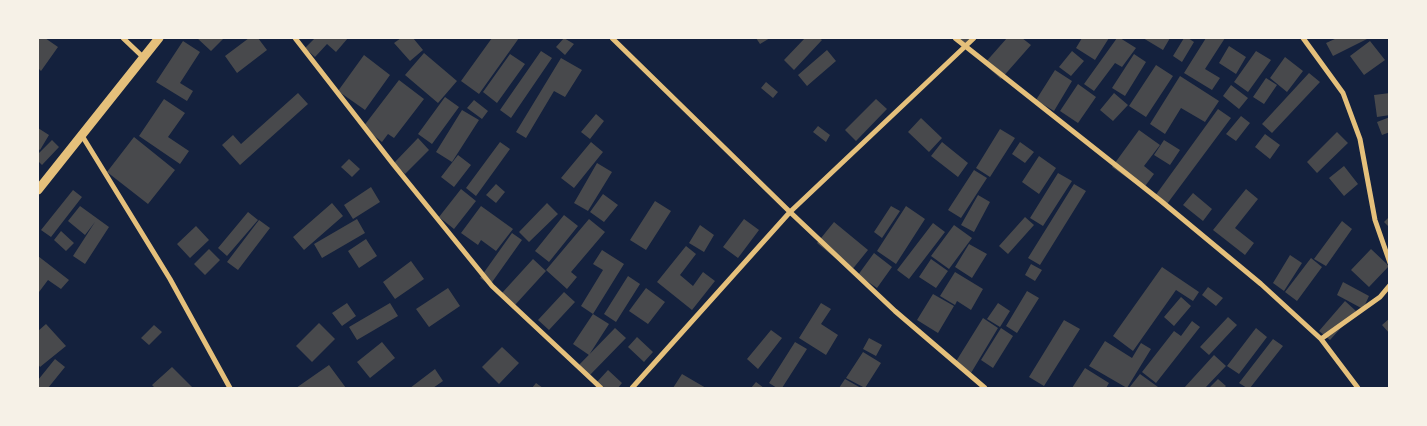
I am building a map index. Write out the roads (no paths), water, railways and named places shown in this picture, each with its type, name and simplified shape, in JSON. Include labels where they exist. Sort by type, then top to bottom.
[{"type":"street","points":[[122,38],[144,58]]},
{"type":"street","points":[[38,190],[159,38]]},
{"type":"street","points":[[295,38],[393,164],[492,286],[601,388]]},
{"type":"street","points":[[612,38],[790,212],[896,311],[986,388]]},
{"type":"street","points":[[955,38],[1161,201],[1261,284],[1321,339],[1358,388]]},
{"type":"street","points":[[632,388],[790,212],[974,38]]},
{"type":"street","points":[[1303,38],[1343,93],[1360,139],[1375,220],[1390,263]]},
{"type":"street","points":[[81,134],[170,279],[230,388]]},
{"type":"street","points":[[1321,339],[1380,297],[1389,286]]}]
